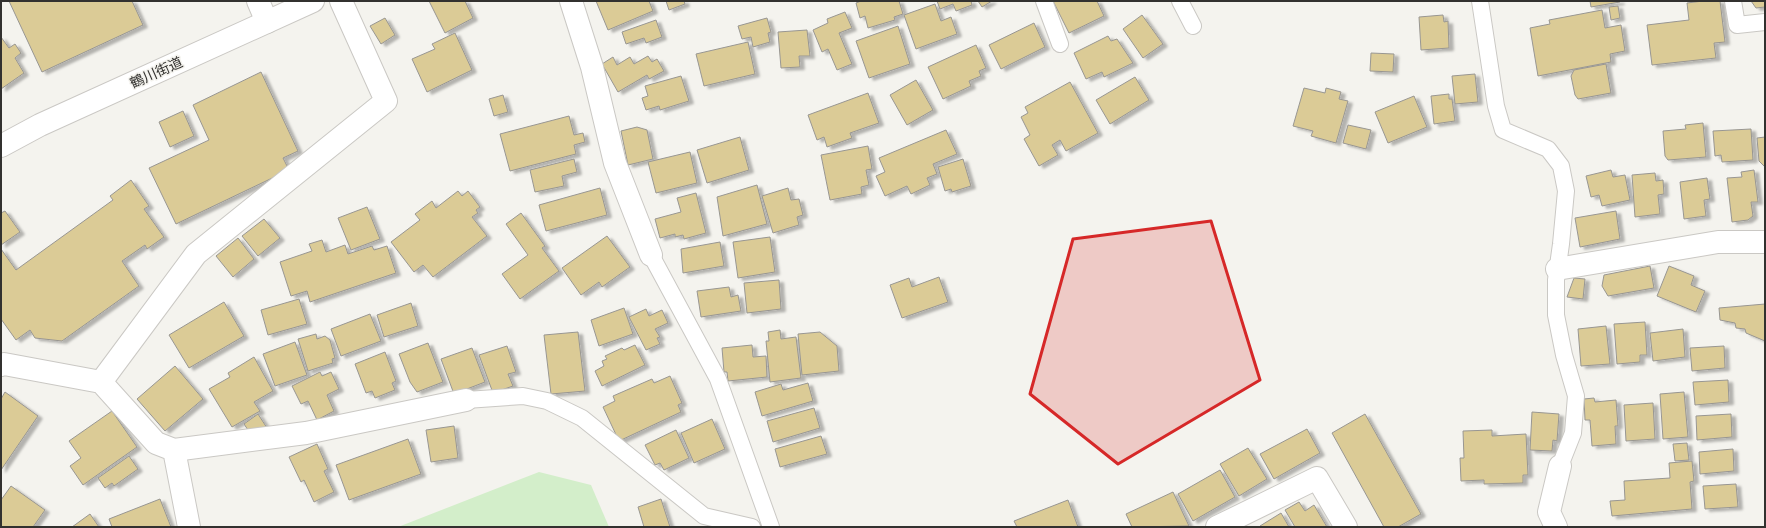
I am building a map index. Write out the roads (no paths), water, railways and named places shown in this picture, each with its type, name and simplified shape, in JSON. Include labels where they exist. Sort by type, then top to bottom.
[{"type":"street","points":[[258,1],[267,22]]},
{"type":"street","name":"鶴川街道","points":[[1,146],[40,125],[313,1]]},
{"type":"street","points":[[101,382],[196,254],[386,101],[341,1]]},
{"type":"street","points":[[571,1],[592,67],[615,163],[651,256]]},
{"type":"street","points":[[1557,269],[1718,242],[1765,242]]},
{"type":"street","points":[[1,365],[4,364],[101,382],[156,443],[174,450],[306,433],[466,400]]},
{"type":"street","points":[[174,450],[189,527]]},
{"type":"street","points":[[1556,527],[1549,512],[1560,466]]},
{"type":"street","points":[[1217,527],[1317,478],[1346,527]]},
{"type":"lane","points":[[1044,1],[1060,44]]},
{"type":"lane","points":[[1180,1],[1192,26]]},
{"type":"lane","points":[[1480,1],[1496,106],[1503,130],[1548,149],[1561,166],[1566,191],[1557,269],[1556,315],[1564,355],[1576,396],[1572,433],[1560,466]]},
{"type":"lane","points":[[1733,1],[1737,25],[1765,22]]},
{"type":"lane","points":[[651,256],[718,379],[771,527]]},
{"type":"lane","points":[[466,400],[523,396],[548,401],[582,418],[704,516],[752,527]]}]
